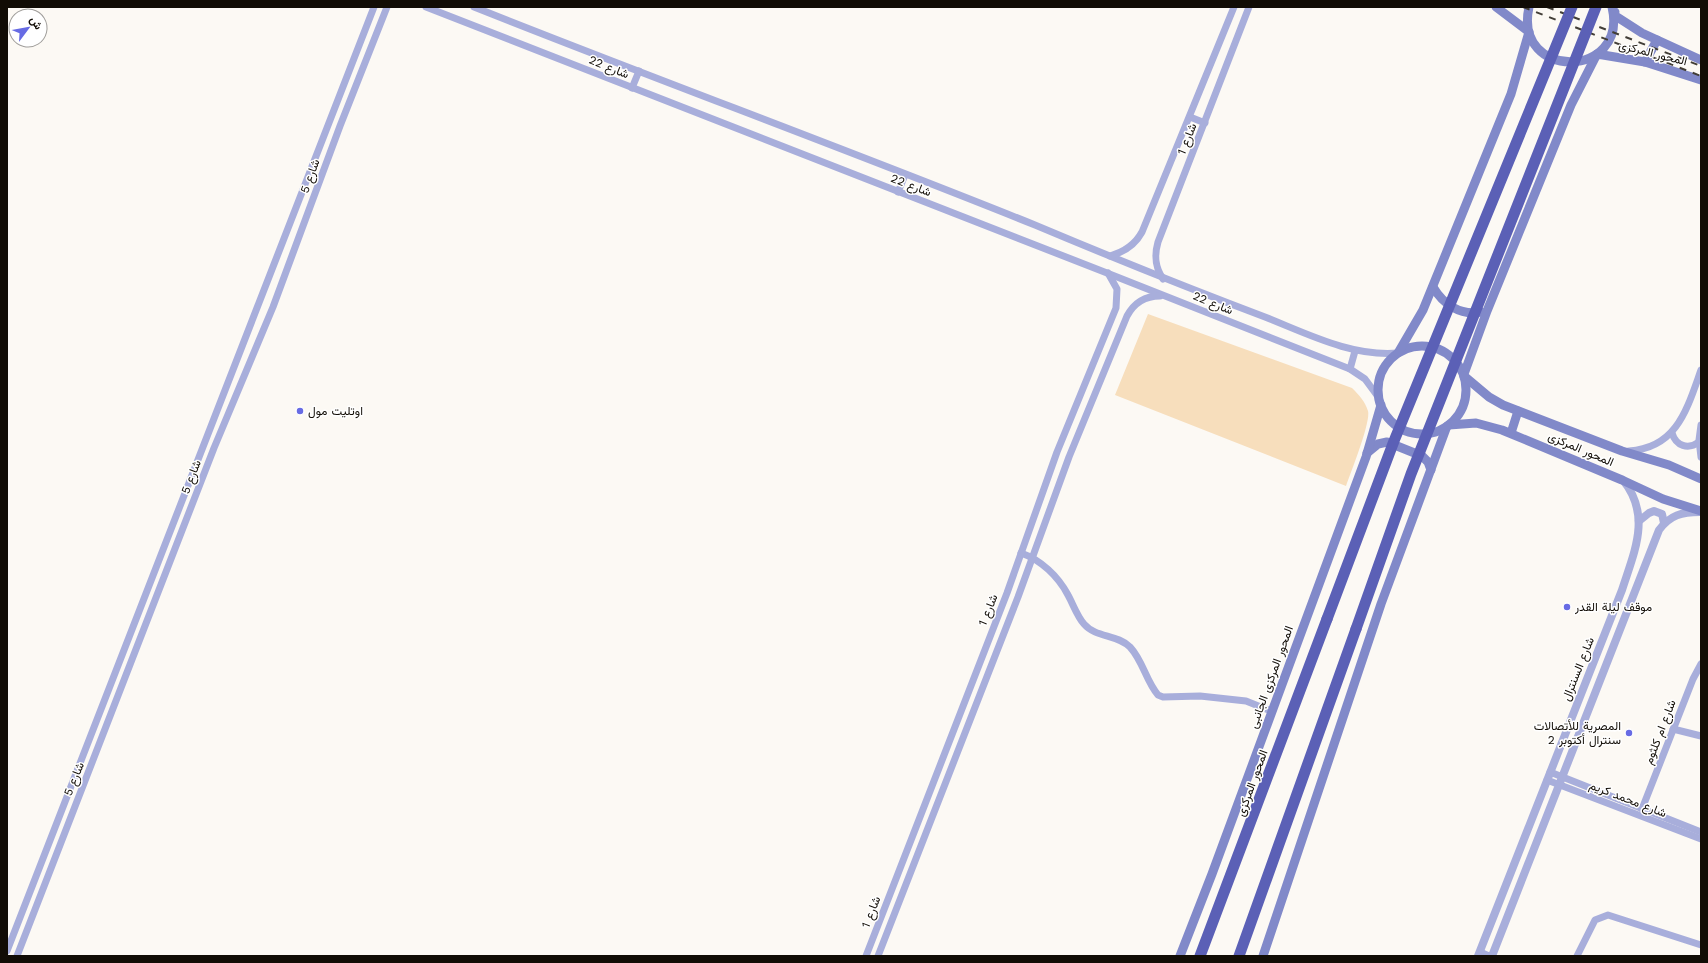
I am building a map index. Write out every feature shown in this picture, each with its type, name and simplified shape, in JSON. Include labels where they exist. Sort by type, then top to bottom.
[{"type":"highway","name":"المحور المركزى","points":[[1200,956],[1394,441],[1572,7]]},
{"type":"highway","points":[[1239,956],[1290,818],[1414,466],[1596,7]]},
{"type":"main road","points":[[1496,7],[1529,32],[1511,94],[1423,310],[1398,353],[1383,370],[1379,383],[1380,402],[1385,412],[1396,424],[1409,432],[1425,434],[1440,430],[1448,425],[1460,413],[1465,399],[1464,375],[1487,311],[1571,105],[1597,54]]},
{"type":"main road","name":"المحور المركزى","points":[[1529,7],[1527,23],[1529,32],[1538,49],[1546,56],[1556,61],[1578,62],[1597,54],[1610,37],[1614,10]]},
{"type":"main road","name":"المحور المركزى","points":[[1614,10],[1627,25],[1701,60]]},
{"type":"main road","points":[[1645,62],[1657,40]]},
{"type":"main road","name":"المحور المركزى","points":[[1597,54],[1645,62],[1701,80]]},
{"type":"main road","points":[[1433,287],[1438,296],[1456,309],[1477,313],[1487,311]]},
{"type":"main road","points":[[1398,353],[1418,346],[1433,347],[1452,357],[1464,375]]},
{"type":"main road","name":"المحور المركزى","points":[[1464,375],[1489,397],[1518,411],[1622,451],[1669,465],[1701,479]]},
{"type":"main road","name":"المحور المركزى الجانبى","points":[[1180,956],[1212,874],[1367,454],[1380,402]]},
{"type":"main road","points":[[1510,433],[1518,411]]},
{"type":"main road","name":"المحور المركزى","points":[[1448,425],[1476,423],[1494,427],[1622,480],[1663,499],[1701,511]]},
{"type":"main road","points":[[1263,956],[1381,604],[1448,425]]},
{"type":"main road","points":[[1367,454],[1378,444],[1387,442],[1422,456],[1428,462],[1431,470]]},
{"type":"street","name":"شارع 5","points":[[7,951],[374,7]]},
{"type":"street","name":"شارع 5","points":[[17,956],[214,448],[272,307],[340,126],[387,7]]},
{"type":"street","name":"شارع 22","points":[[426,7],[1350,369],[1365,379],[1380,402]]},
{"type":"street","name":"شارع 22","points":[[474,7],[905,174],[1164,279],[1355,351],[1376,354],[1398,353]]},
{"type":"street","name":"شارع 1","points":[[1110,256],[1129,248],[1139,239],[1234,7]]},
{"type":"street","name":"شارع 1","points":[[1164,279],[1158,270],[1155,260],[1158,242],[1249,7]]},
{"type":"street","points":[[632,88],[639,71]]},
{"type":"street","points":[[1190,117],[1205,123]]},
{"type":"street","points":[[898,192],[905,174]]},
{"type":"street","name":"شارع 1","points":[[866,956],[1022,553],[1057,452],[1116,308],[1117,289],[1108,273]]},
{"type":"street","name":"شارع 1","points":[[878,956],[1034,558],[1068,457],[1127,316],[1133,307],[1141,300],[1152,296],[1163,296]]},
{"type":"street","points":[[1350,369],[1355,351]]},
{"type":"street","points":[[1622,451],[1638,450],[1653,446],[1672,434],[1680,422],[1701,370]]},
{"type":"street","points":[[1701,425],[1699,442],[1701,457]]},
{"type":"street","points":[[1672,434],[1675,440],[1684,446],[1692,446],[1699,442]]},
{"type":"street","name":"شارع السنترال","points":[[1479,954],[1622,590],[1639,536],[1639,521],[1634,500],[1622,480]]},
{"type":"street","points":[[1639,521],[1654,511],[1662,514],[1664,523]]},
{"type":"street","name":"شارع السنترال","points":[[1490,956],[1654,540],[1664,523],[1681,513],[1701,511]]},
{"type":"street","points":[[1022,553],[1034,558],[1054,576],[1065,589],[1085,625],[1096,633],[1121,641],[1130,647],[1158,695],[1163,697],[1200,696],[1246,701],[1271,711]]},
{"type":"street","points":[[144,598],[155,601]]},
{"type":"street","name":"شارع ام كلثوم","points":[[1642,809],[1693,679],[1701,664]]},
{"type":"street","points":[[1673,729],[1701,736]]},
{"type":"street","name":"شارع محمد كريم","points":[[1548,776],[1701,839]]},
{"type":"street","name":"شارع محمد كريم","points":[[1560,781],[1642,809],[1701,832]]},
{"type":"street","points":[[1577,956],[1595,920],[1608,915],[1701,944]]},
{"type":"street","points":[[1479,954],[1490,956]]},
{"type":"shaded area","points":[[1148,314],[1352,388],[1365,404],[1368,411],[1368,417],[1360,447],[1346,486],[1115,395]]},
{"type":"railway","points":[[1523,7],[1701,76]]},
{"type":"railway","points":[[1547,7],[1701,66]]},
{"type":"place","name":"اوتليت مول","points":[[300,411]]},
{"type":"place","name":"موقف ليلة القدر","points":[[1567,607]]},
{"type":"place","name":"المصرية للأتصالات سنترال أكتوبر 2","points":[[1629,733]]}]
